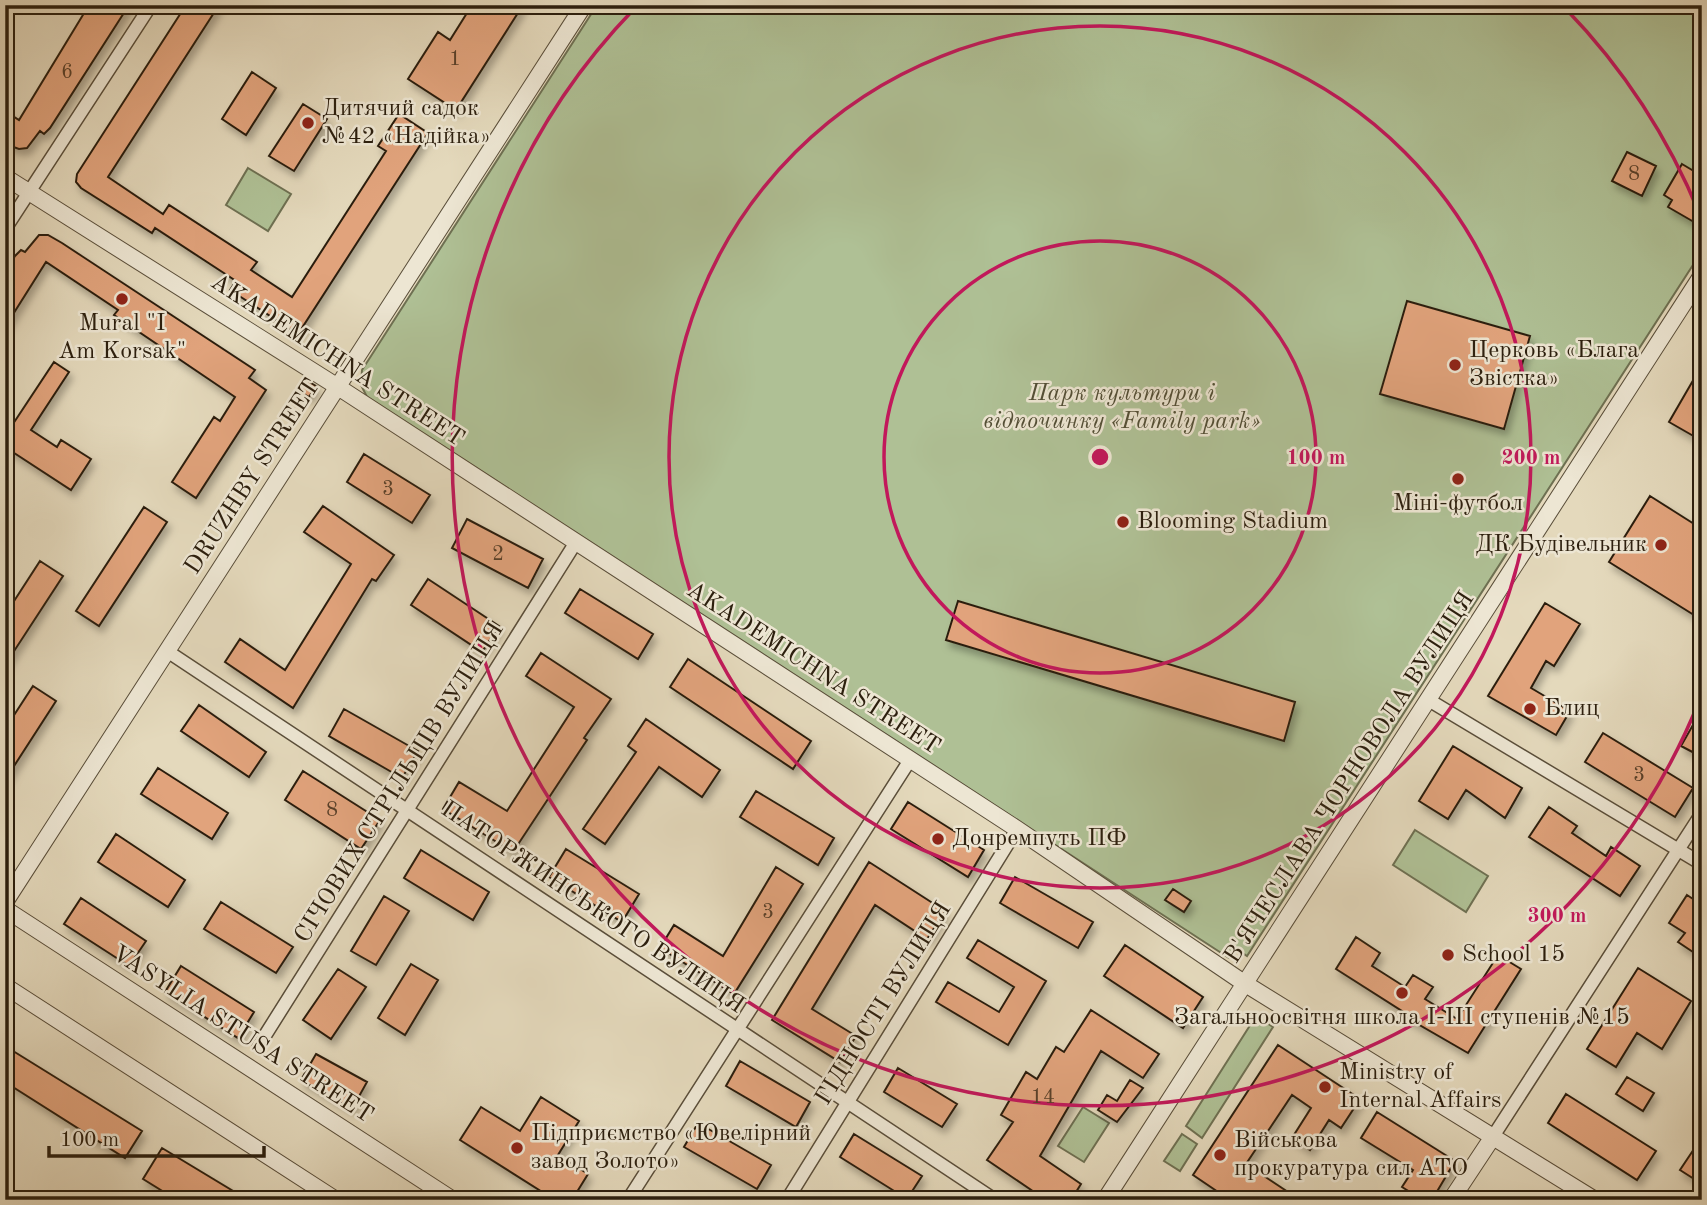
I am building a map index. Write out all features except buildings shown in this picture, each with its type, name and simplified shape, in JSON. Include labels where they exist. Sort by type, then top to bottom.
[{"type":"street","points":[[5,229],[151,5]]},
{"type":"street","name":"DRUZHBY STREET","points":[[5,902],[584,5]]},
{"type":"street","name":"AKADEMICHNA STREET","points":[[5,177],[338,387],[1017,829],[1244,983],[1494,1135],[1595,1200]]},
{"type":"street","name":"В'ЯЧЕСЛАВА ЧОРНОВОЛА ВУЛИЦЯ","points":[[1105,1200],[1702,275]]},
{"type":"street","name":"СІЧОВИХ СТРІЛЬЦІВ ВУЛИЦЯ","points":[[259,1045],[576,542]]},
{"type":"street","name":"ПАТОРЖИНСЬКОГО ВУЛИЦЯ","points":[[167,651],[995,1200]]},
{"type":"street","points":[[1427,699],[1702,864]]},
{"type":"street","points":[[628,1200],[910,760]]},
{"type":"street","points":[[1451,1200],[1702,813]]},
{"type":"street","name":"ГІДНОСТІ ВУЛИЦЯ","points":[[787,1200],[1017,829]]},
{"type":"street","name":"VASYLIA STUSA STREET","points":[[5,909],[453,1200]]},
{"type":"street","points":[[5,986],[336,1200]]},
{"type":"green space","name":"Парк культури і відпочинку «Family park»","points":[[597,5],[1702,5],[1702,251],[1247,956],[1237,949],[1229,958],[367,397],[361,385],[362,370]]},
{"type":"green space","points":[[248,168],[291,194],[268,231],[226,205]]},
{"type":"green space","points":[[1415,830],[1488,876],[1466,912],[1393,865]]},
{"type":"green space","points":[[1256,1016],[1273,1027],[1202,1138],[1186,1126]]},
{"type":"green space","points":[[1083,1107],[1109,1123],[1084,1162],[1058,1146]]},
{"type":"green space","points":[[1182,1134],[1197,1144],[1180,1171],[1164,1161]]},
{"type":"place","name":"Дитячий садок №42 «Надійка»","points":[[308,123]]},
{"type":"place","name":"Mural \"I Am Korsak\"","points":[[122,299]]},
{"type":"place","name":"Церковь «Блага Звістка»","points":[[1455,365]]},
{"type":"place","name":"Міні-футбол","points":[[1458,479]]},
{"type":"place","name":"Blooming Stadium","points":[[1123,522]]},
{"type":"place","name":"ДК Будівельник","points":[[1661,545]]},
{"type":"place","name":"Блиц","points":[[1530,709]]},
{"type":"place","name":"Донремпуть ПФ","points":[[938,839]]},
{"type":"place","name":"School 15","points":[[1448,955]]},
{"type":"place","name":"Загальноосвітня школа І-ІІІ ступенів №15","points":[[1402,993]]},
{"type":"place","name":"Ministry of Internal Affairs","points":[[1325,1087]]},
{"type":"place","name":"Підприємство «Ювелірний завод Золото»","points":[[517,1148]]},
{"type":"place","name":"Військова прокуратура сил АТО","points":[[1220,1155]]}]
